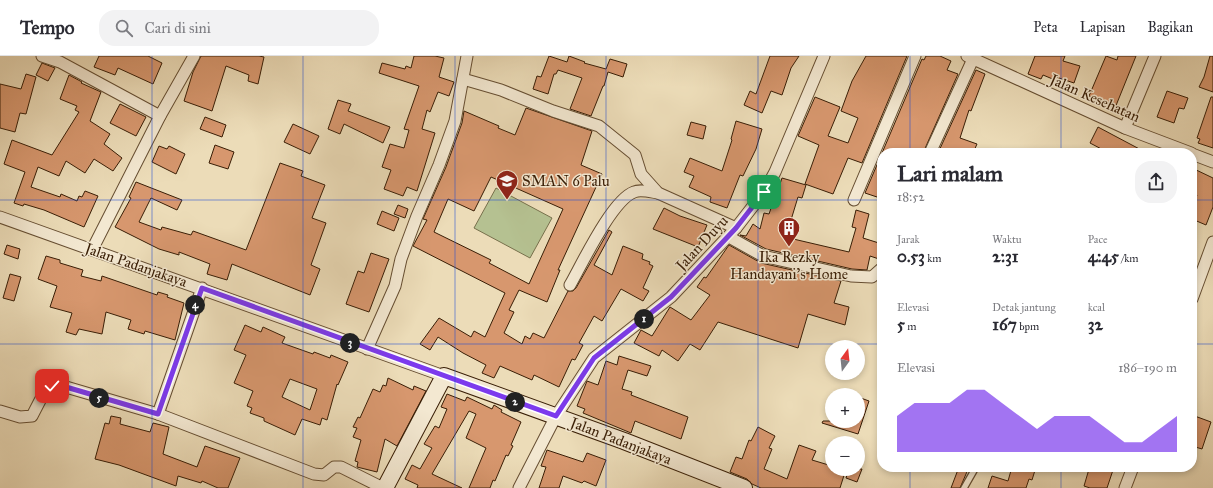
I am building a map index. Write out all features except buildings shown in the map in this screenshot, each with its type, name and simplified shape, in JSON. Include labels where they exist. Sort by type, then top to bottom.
[{"type":"street","points":[[42,56],[60,62],[160,116]]},
{"type":"street","points":[[92,250],[160,116],[194,56]]},
{"type":"street","points":[[367,349],[395,286],[401,259],[455,121],[467,56]]},
{"type":"street","name":"Jalan Duyu","points":[[518,488],[556,416],[594,358],[662,306],[733,232],[764,192],[775,172],[824,56]]},
{"type":"street","points":[[854,200],[916,56]]},
{"type":"street","points":[[1124,128],[1156,56]]},
{"type":"street","points":[[932,148],[970,57]]},
{"type":"street","name":"Jalan Kesehatan","points":[[970,57],[1124,128],[1178,148]]},
{"type":"street","points":[[463,79],[501,90],[553,111],[599,126],[635,155],[641,174],[658,193],[733,232],[763,256],[851,276],[872,277],[877,272]]},
{"type":"street","name":"Jalan Kesehatan","points":[[1197,155],[1213,162]]},
{"type":"street","points":[[570,285],[610,214],[628,194],[637,191],[658,193]]},
{"type":"street","name":"Jalan Padanjakaya","points":[[0,217],[202,288],[367,349],[556,416],[744,488]]},
{"type":"street","points":[[1197,286],[1213,242]]},
{"type":"street","points":[[158,414],[202,288]]},
{"type":"street","points":[[0,411],[20,417],[32,416],[46,389],[56,386],[66,387],[158,414],[314,474],[324,475],[334,467],[341,467],[384,488],[444,376]]},
{"type":"street","points":[[1125,488],[1131,472]]},
{"type":"lane","points":[[964,488],[973,472]]},
{"type":"green space","points":[[496,188],[552,218],[530,258],[474,228]]},
{"type":"place","name":"SMAN 6 Palu","points":[[507,200]]},
{"type":"place","name":"Ika Rezky Handayani's Home","points":[[789,248]]},
{"type":"route","points":[[52,386],[66,387],[82,393],[158,414],[202,288],[367,349],[556,416],[594,358],[658,309],[671,297],[736,228],[764,192]]}]
